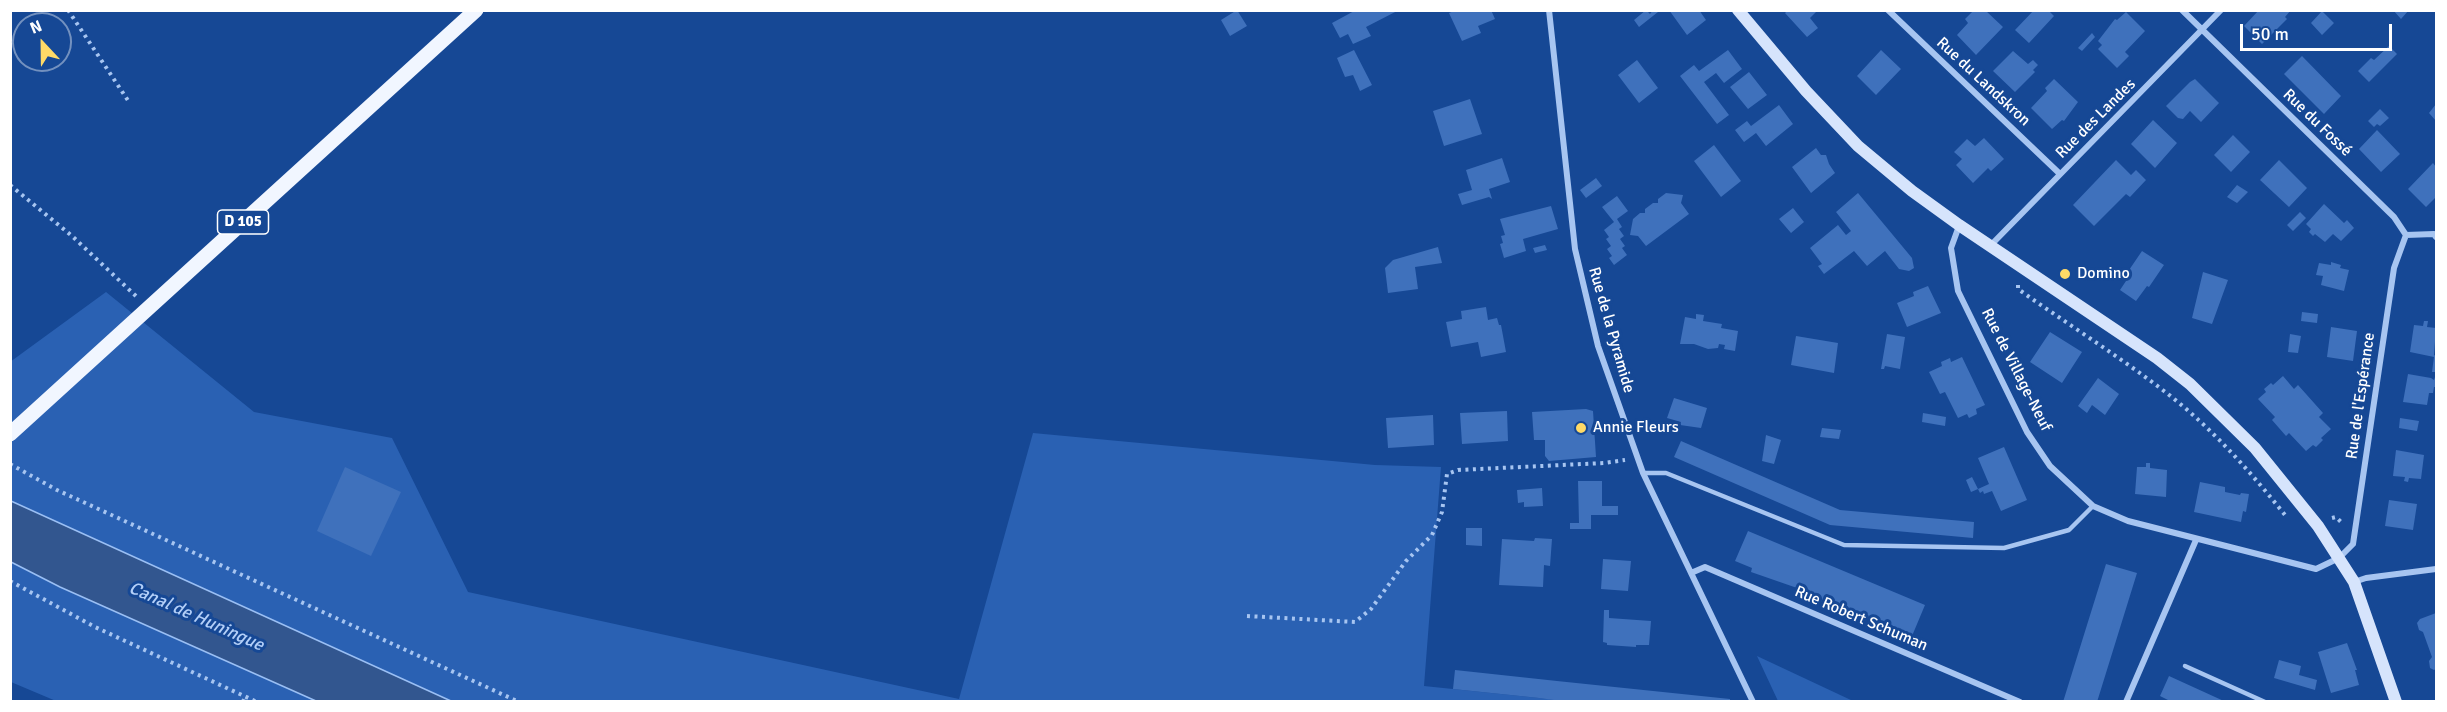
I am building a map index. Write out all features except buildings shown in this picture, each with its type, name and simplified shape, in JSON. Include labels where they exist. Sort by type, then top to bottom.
[{"type":"main road","name":"D 105","points":[[10,434],[476,10]]},
{"type":"street","name":"Rue de la Pyramide","points":[[1549,10],[1575,249],[1598,346],[1643,473],[1753,702]]},
{"type":"street","points":[[1738,10],[1806,91],[1858,146],[1912,191],[1990,247],[2157,358],[2190,384],[2255,448],[2318,526],[2354,582],[2396,702]]},
{"type":"street","name":"Rue du Landskron","points":[[1888,10],[2060,174]]},
{"type":"street","name":"Rue du Fossé","points":[[2182,10],[2394,217],[2406,235]]},
{"type":"street","name":"Rue des Landes","points":[[1990,247],[2221,10]]},
{"type":"street","name":"Rue de Village-Neuf","points":[[1959,225],[1951,248],[1958,291],[2027,432],[2050,466],[2093,506],[2128,521],[2316,569],[2339,558]]},
{"type":"street","points":[[2406,235],[2436,234]]},
{"type":"street","name":"Rue de l'Espérance","points":[[2339,558],[2353,544],[2355,536],[2394,268],[2406,235]]},
{"type":"street","points":[[2126,702],[2196,540]]},
{"type":"street","name":"Rue Robert Schuman","points":[[1690,573],[1705,567],[2020,702]]},
{"type":"street","points":[[2354,582],[2366,578],[2436,569]]},
{"type":"lane","points":[[1643,473],[1666,473],[1844,545],[2004,548],[2069,530],[2093,506]]},
{"type":"lane","points":[[2185,666],[2265,702]]},
{"type":"path","points":[[68,10],[129,102]]},
{"type":"path","points":[[10,185],[72,236],[149,308]]},
{"type":"path","points":[[2019,285],[2018,289],[2165,391],[2200,421],[2247,467],[2288,518]]},
{"type":"path","points":[[1247,616],[1356,622],[1371,609],[1406,561],[1432,535],[1442,512],[1447,474],[1458,470],[1604,463],[1637,458]]},
{"type":"path","points":[[10,464],[57,490],[519,702]]},
{"type":"path","points":[[2332,518],[2336,517],[2345,526]]},
{"type":"path","points":[[10,581],[95,627],[257,702]]},
{"type":"path","points":[[243,702],[245,696]]},
{"type":"shaded area","points":[[106,292],[254,412],[392,438],[468,592],[959,699],[1033,433],[1375,465],[1441,467],[1424,686],[1568,701],[56,701],[11,682],[10,362]]},
{"type":"shaded area","points":[[1757,656],[1853,701],[1778,701]]},
{"type":"water","name":"Canal de Huningue","points":[[11,501],[451,701],[316,701],[60,587],[11,562]]},
{"type":"place","name":"Domino","points":[[2065,274]]},
{"type":"place","name":"Annie Fleurs","points":[[1581,428]]}]
